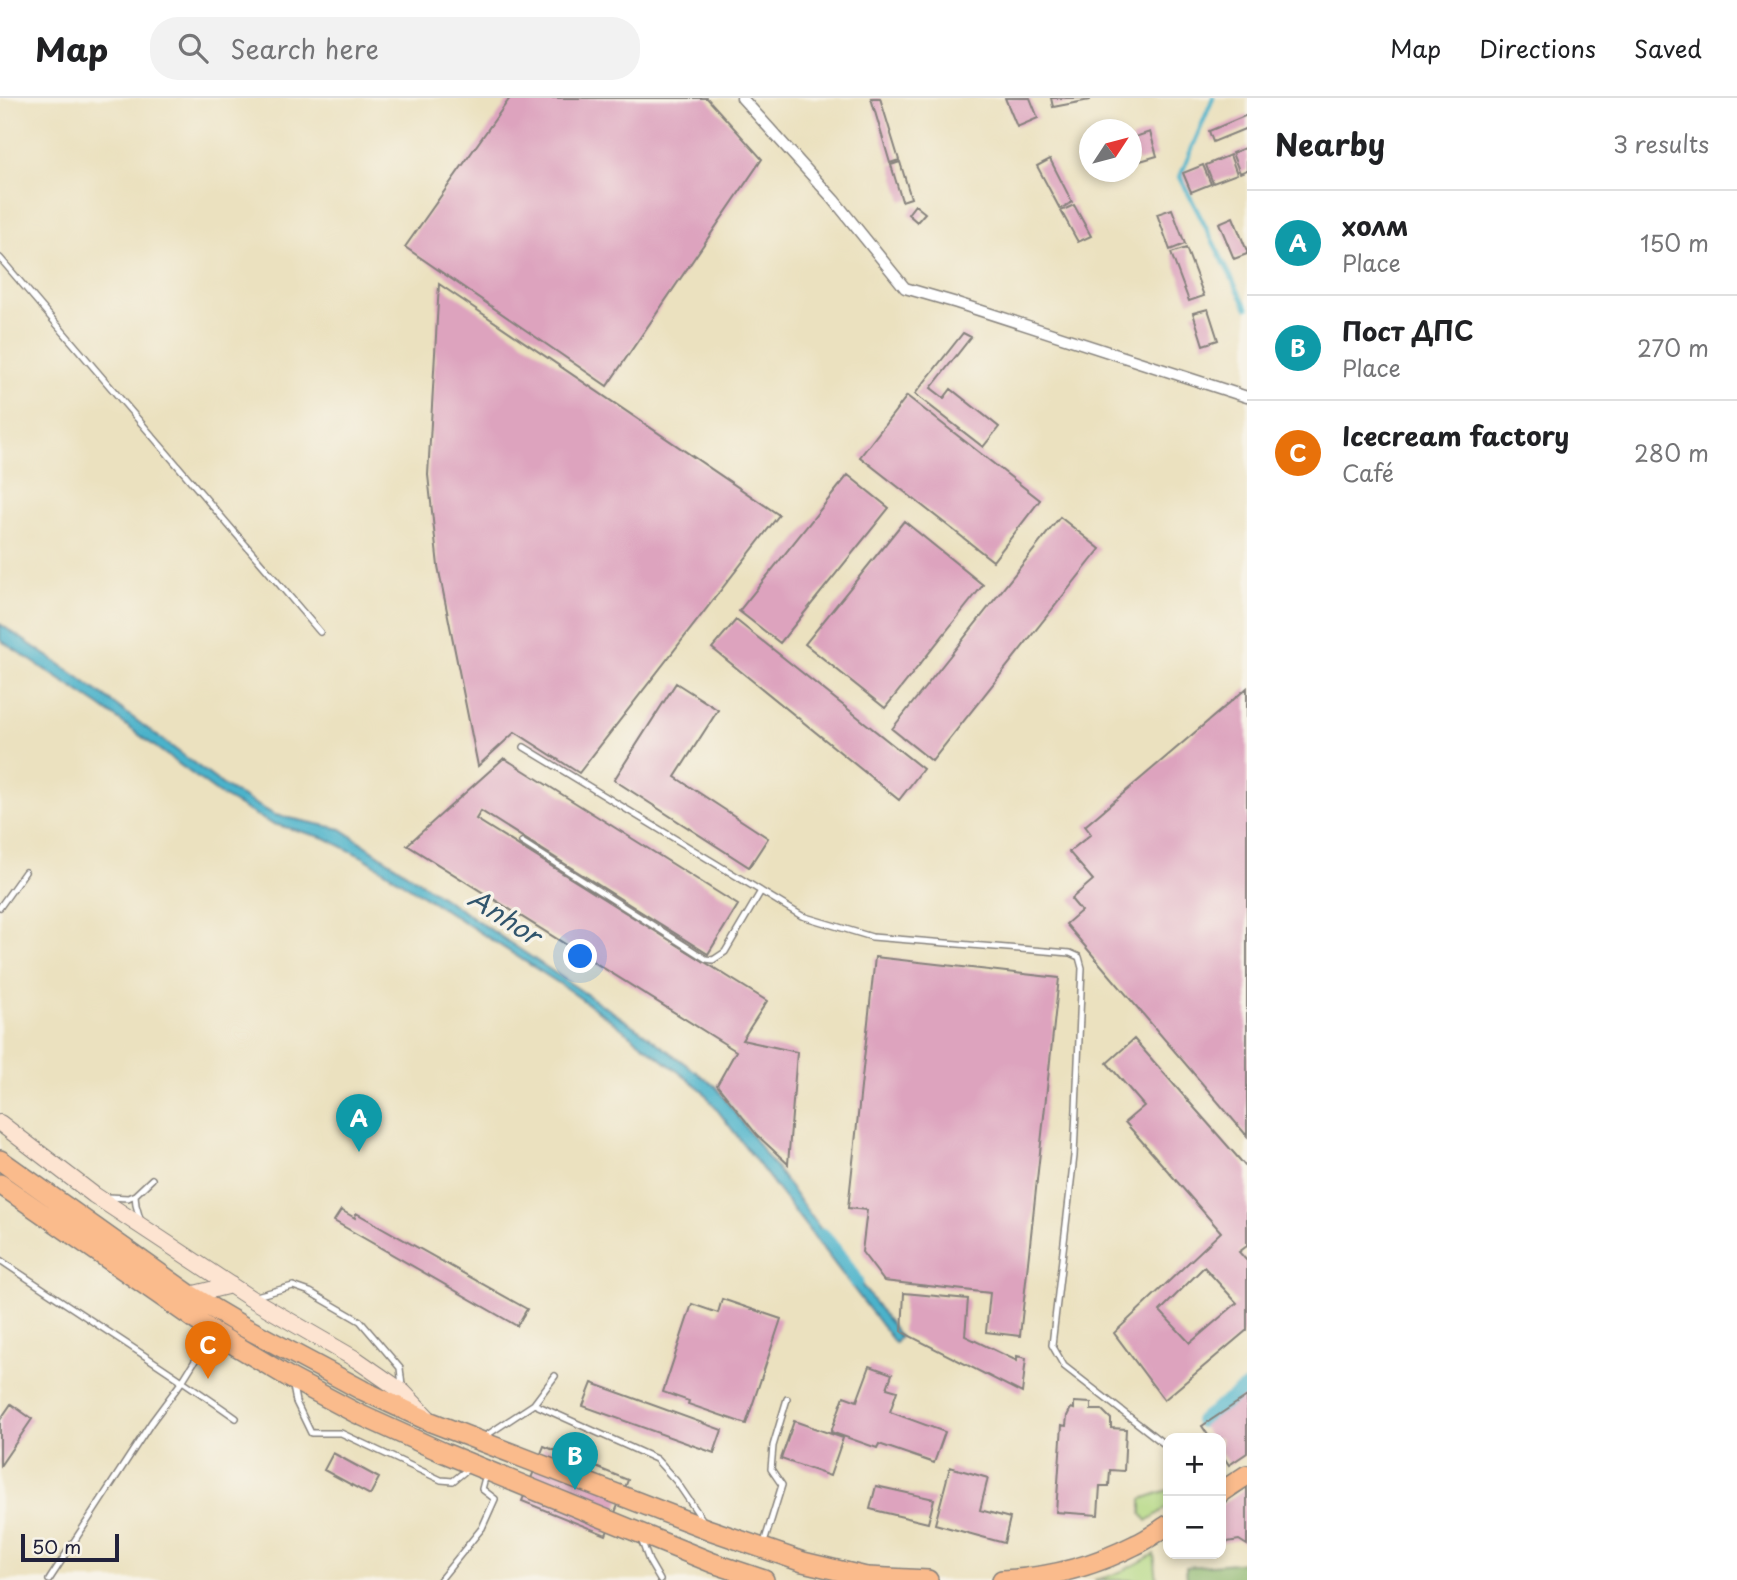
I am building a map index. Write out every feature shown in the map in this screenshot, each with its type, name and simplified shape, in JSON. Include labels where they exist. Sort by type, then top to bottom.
[{"type":"highway","points":[[0,1160],[190,1295],[297,1356],[431,1422],[762,1549],[870,1578],[928,1580]]},
{"type":"highway","points":[[0,1184],[213,1332],[292,1379],[384,1427],[713,1563],[764,1580]]},
{"type":"highway","points":[[1226,1489],[1247,1475]]},
{"type":"highway","points":[[1002,1580],[1038,1576],[1088,1564],[1138,1544],[1163,1528]]},
{"type":"street","points":[[742,98],[834,200],[905,288],[1247,397]]},
{"type":"street","points":[[0,1123],[94,1195],[250,1298],[357,1360],[403,1392],[431,1422]]},
{"type":"street","points":[[190,1295],[231,1285]]},
{"type":"lane","points":[[0,258],[320,632]]},
{"type":"lane","points":[[524,747],[802,916],[872,937],[1070,953],[1079,957],[1082,968],[1074,1156],[1052,1345],[1064,1366],[1163,1443]]},
{"type":"lane","points":[[522,842],[706,959],[713,960],[725,952],[761,891]]},
{"type":"lane","points":[[0,907],[25,872]]},
{"type":"lane","points":[[94,1195],[128,1198],[152,1179]]},
{"type":"lane","points":[[135,1195],[138,1216],[145,1228]]},
{"type":"lane","points":[[0,1260],[236,1418]]},
{"type":"lane","points":[[250,1298],[293,1286],[310,1292],[359,1321],[400,1368],[403,1392]]},
{"type":"lane","points":[[48,1580],[213,1332]]},
{"type":"lane","points":[[479,1440],[534,1404],[555,1376]]},
{"type":"lane","points":[[292,1379],[296,1402],[311,1433],[341,1433],[441,1480],[453,1481],[480,1468],[481,1489],[495,1499],[482,1528],[440,1580]]},
{"type":"lane","points":[[762,1549],[782,1485],[771,1469],[773,1446],[787,1399]]},
{"type":"lane","points":[[534,1404],[656,1459],[676,1481],[709,1530]]},
{"type":"lane","points":[[639,1533],[649,1561],[660,1580]]},
{"type":"green space","points":[[1163,1492],[1163,1510],[1147,1521],[1142,1514],[1142,1499]]},
{"type":"green space","points":[[1154,1554],[1157,1580],[1094,1580],[1118,1573]]},
{"type":"green space","points":[[1247,1562],[1247,1580],[1187,1580],[1186,1567]]},
{"type":"water","points":[[0,624],[77,676],[227,788],[275,815],[341,829],[644,1033],[716,1087],[900,1337],[895,1343],[702,1090],[560,984],[363,857],[325,838],[270,823],[222,796],[100,706],[0,640]]},
{"type":"building","points":[[510,98],[707,98],[762,159],[607,386],[405,247]]},
{"type":"building","points":[[871,98],[880,98],[899,160],[890,163]]},
{"type":"building","points":[[1005,98],[1030,98],[1038,118],[1017,127]]},
{"type":"building","points":[[1051,98],[1090,98],[1090,100],[1053,107]]},
{"type":"building","points":[[1247,115],[1247,128],[1213,142],[1209,131]]},
{"type":"building","points":[[1150,132],[1157,156],[1142,160],[1142,135]]},
{"type":"building","points":[[1247,147],[1247,170],[1240,173],[1232,153]]},
{"type":"building","points":[[1230,155],[1237,174],[1213,183],[1206,165]]},
{"type":"building","points":[[1050,159],[1072,202],[1060,209],[1037,166]]},
{"type":"building","points":[[900,162],[911,198],[902,201],[891,165]]},
{"type":"building","points":[[1203,165],[1211,184],[1191,192],[1183,173]]},
{"type":"building","points":[[915,205],[925,213],[917,222],[908,214]]},
{"type":"building","points":[[1074,205],[1091,236],[1078,242],[1061,211]]},
{"type":"building","points":[[1172,209],[1185,244],[1170,250],[1157,214]]},
{"type":"building","points":[[1233,217],[1247,251],[1247,254],[1234,259],[1219,223]]},
{"type":"building","points":[[1186,248],[1204,296],[1189,301],[1171,253]]},
{"type":"building","points":[[439,284],[779,515],[579,773],[515,732],[478,766],[438,566],[428,475]]},
{"type":"building","points":[[1208,309],[1218,340],[1203,345],[1193,313]]},
{"type":"building","points":[[963,333],[971,337],[931,388],[944,398],[951,389],[999,427],[983,447],[915,394]]},
{"type":"building","points":[[907,396],[1040,500],[993,561],[860,457]]},
{"type":"building","points":[[848,475],[889,508],[780,643],[739,611]]},
{"type":"building","points":[[1060,517],[1100,549],[932,761],[892,729]]},
{"type":"building","points":[[904,521],[983,585],[885,708],[805,644]]},
{"type":"building","points":[[736,620],[923,769],[899,800],[712,648]]},
{"type":"building","points":[[676,683],[718,710],[675,777],[768,838],[749,867],[614,780]]},
{"type":"building","points":[[1247,688],[1247,1136],[1066,924],[1081,911],[1071,899],[1093,880],[1069,852],[1091,834],[1085,826]]},
{"type":"building","points":[[504,758],[738,905],[708,954],[481,811],[476,819],[767,1001],[742,1040],[797,1052],[788,1164],[757,1135],[717,1085],[736,1051],[407,845]]},
{"type":"building","points":[[875,957],[1059,978],[1020,1336],[986,1332],[990,1293],[884,1281],[862,1252],[867,1210],[848,1208]]},
{"type":"building","points":[[1134,1039],[1247,1168],[1247,1246],[1239,1252],[1247,1261],[1247,1330],[1164,1400],[1114,1333],[1221,1232],[1125,1122],[1144,1106],[1107,1063]],"holes":[[[1204,1267],[1237,1303],[1190,1343],[1160,1311]]]},
{"type":"building","points":[[341,1210],[355,1218],[356,1213],[527,1309],[517,1326],[334,1221]]},
{"type":"building","points":[[904,1293],[968,1299],[965,1336],[1017,1361],[1017,1356],[1026,1358],[1022,1393],[902,1332]]},
{"type":"building","points":[[722,1299],[781,1319],[746,1424],[688,1404],[689,1401],[663,1392],[692,1304],[718,1313]]},
{"type":"building","points":[[870,1366],[892,1374],[887,1388],[897,1391],[890,1412],[945,1432],[934,1463],[879,1444],[877,1448],[831,1432],[844,1396],[857,1401]]},
{"type":"building","points":[[592,1383],[722,1430],[714,1453],[583,1406]]},
{"type":"building","points":[[1247,1396],[1247,1453],[1229,1465],[1226,1460],[1226,1433],[1207,1433],[1202,1426]]},
{"type":"building","points":[[1074,1402],[1091,1403],[1091,1410],[1102,1410],[1111,1419],[1111,1428],[1126,1429],[1124,1471],[1110,1470],[1109,1486],[1100,1486],[1098,1515],[1056,1512],[1062,1425],[1066,1426],[1067,1416],[1071,1408],[1074,1409]]},
{"type":"building","points":[[11,1404],[32,1419],[0,1466],[0,1420]]},
{"type":"building","points":[[794,1421],[843,1438],[830,1476],[781,1459]]},
{"type":"building","points":[[544,1446],[628,1480],[606,1535],[522,1501]]},
{"type":"building","points":[[333,1453],[379,1478],[370,1495],[324,1470]]},
{"type":"building","points":[[950,1467],[988,1478],[980,1510],[1010,1518],[1004,1543],[935,1524]]},
{"type":"building","points":[[876,1486],[934,1499],[928,1523],[870,1509]]},
{"type":"building","points":[[1247,1487],[1247,1545],[1239,1540],[1226,1542],[1226,1502]]},
{"type":"waterway","points":[[1213,98],[1180,177],[1247,308]]},
{"type":"waterway","name":"Anhor","points":[[823,1235],[856,1281]]},
{"type":"waterway","name":"Anhor","points":[[1201,1421],[1247,1387]]},
{"type":"place","name":"холм","points":[[359,1152]]},
{"type":"place","name":"Icecream factory","points":[[208,1379]]},
{"type":"place","name":"Пост ДПС","points":[[575,1490]]}]
